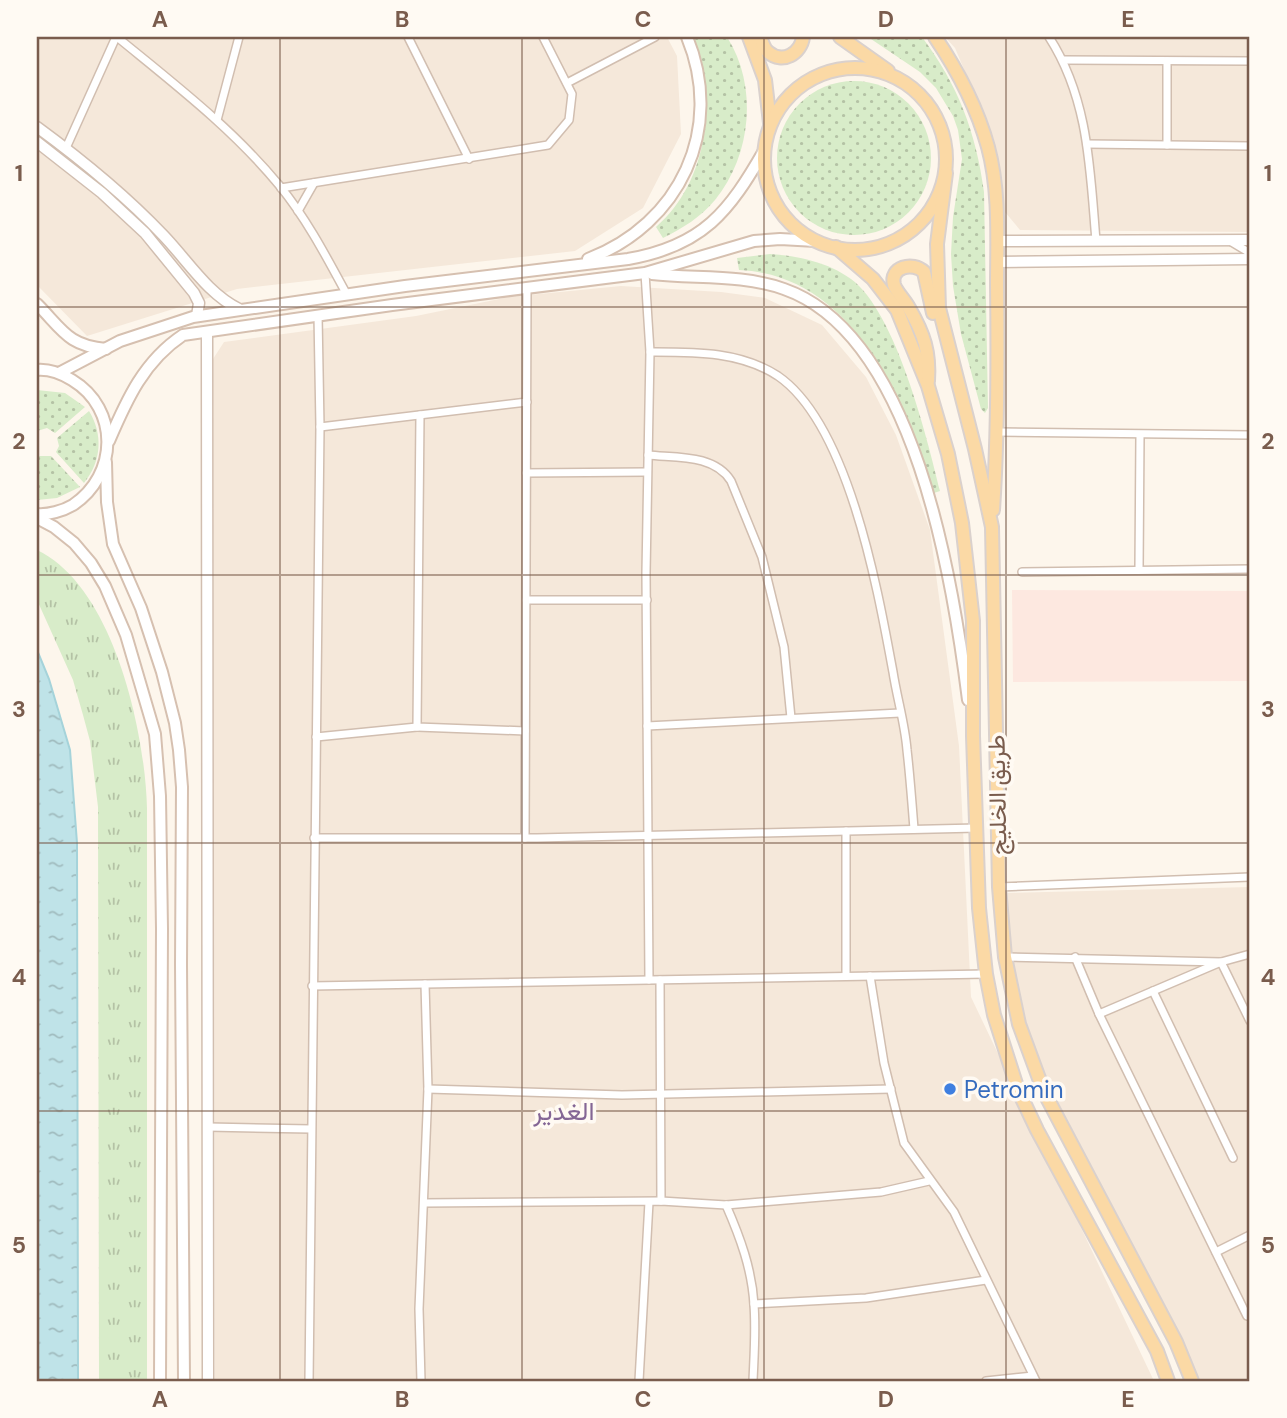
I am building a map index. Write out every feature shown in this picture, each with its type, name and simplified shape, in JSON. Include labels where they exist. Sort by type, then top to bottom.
[{"type":"main road","points":[[572,265],[624,243],[641,231],[658,214],[685,174],[693,152],[701,110],[699,80],[687,37]]},
{"type":"main road","points":[[749,37],[765,80],[770,123],[764,161],[767,182],[775,202],[787,220],[804,235],[817,241],[850,250],[877,248],[902,238],[923,221],[931,210],[938,199],[946,173],[946,144],[937,117],[920,94],[840,37]]},
{"type":"main road","points":[[760,37],[766,51],[776,58],[788,57],[796,52],[802,45],[803,37]]},
{"type":"main road","points":[[935,37],[967,89],[989,148],[993,174],[997,241],[998,432],[992,527]]},
{"type":"main road","points":[[770,123],[793,92],[816,76],[842,68],[870,69],[896,77]]},
{"type":"main road","points":[[59,373],[145,332],[197,316],[346,293],[644,256],[686,242],[699,234],[725,209],[765,149]]},
{"type":"main road","name":"طريق الخليج","points":[[946,173],[937,244],[939,308],[992,527],[999,887],[1006,957],[1019,1024],[1044,1092],[1176,1342],[1192,1381]]},
{"type":"main road","points":[[184,1381],[181,775],[175,723],[162,672],[141,608],[113,544],[107,502],[106,462],[109,441],[131,390],[166,346],[183,335],[645,273],[754,241],[817,241]]},
{"type":"main road","name":"طريق الخليج","points":[[836,247],[873,279],[897,310],[928,386],[948,454],[962,523],[972,621],[979,908],[986,974],[1007,1058],[1027,1109],[1157,1351],[1168,1381]]},
{"type":"main road","points":[[928,386],[929,356],[909,307],[894,285],[897,273],[909,265],[919,267],[923,272],[945,352],[957,380]]},
{"type":"main road","points":[[645,273],[758,282],[784,289],[807,299],[827,314],[866,356],[901,421],[938,529],[953,593],[973,736]]},
{"type":"main road","points":[[37,304],[76,343],[88,348],[106,349]]},
{"type":"main road","points":[[39,367],[59,373],[82,386],[96,401],[105,420],[109,441]]},
{"type":"main road","points":[[37,516],[66,509],[84,497],[97,481],[106,462]]},
{"type":"main road","points":[[37,516],[74,543],[91,562],[104,586],[126,635],[155,734],[160,796],[162,929],[160,1381]]},
{"type":"street","points":[[66,148],[116,37],[217,120],[281,188],[310,227],[346,293]]},
{"type":"street","points":[[217,120],[239,37]]},
{"type":"street","points":[[408,37],[469,159]]},
{"type":"street","points":[[281,188],[548,145],[569,120],[572,94],[543,37]]},
{"type":"street","points":[[567,83],[655,37]]},
{"type":"street","points":[[1048,37],[1064,60],[1082,111],[1096,242]]},
{"type":"street","points":[[1064,60],[1250,61]]},
{"type":"street","points":[[1167,61],[1167,145]]},
{"type":"street","points":[[37,127],[93,169],[162,234],[217,296],[239,309]]},
{"type":"street","points":[[37,142],[102,192],[145,233],[194,293],[199,303],[197,316]]},
{"type":"street","points":[[1087,144],[1250,146]]},
{"type":"street","points":[[298,211],[314,183]]},
{"type":"street","points":[[1229,240],[1250,253]]},
{"type":"street","points":[[997,241],[1250,240]]},
{"type":"street","points":[[997,262],[1250,259]]},
{"type":"street","points":[[645,273],[650,352],[646,600],[649,980]]},
{"type":"street","points":[[525,838],[527,288]]},
{"type":"street","points":[[309,1381],[320,427],[318,315]]},
{"type":"street","points":[[206,333],[208,1381]]},
{"type":"street","points":[[650,352],[729,356],[757,365],[778,376],[798,393],[815,417],[835,456],[862,530],[876,580],[907,747],[914,829]]},
{"type":"street","points":[[320,427],[527,402]]},
{"type":"street","points":[[417,727],[420,415]]},
{"type":"street","points":[[998,432],[1250,436]]},
{"type":"street","points":[[1139,570],[1140,435]]},
{"type":"street","points":[[648,456],[708,462],[725,470],[762,556],[783,647],[791,718]]},
{"type":"street","points":[[526,473],[647,472]]},
{"type":"street","points":[[1022,572],[1250,569]]},
{"type":"street","points":[[526,600],[646,600]]},
{"type":"street","points":[[647,726],[900,713]]},
{"type":"street","points":[[316,737],[417,727],[525,731]]},
{"type":"street","points":[[314,838],[525,838],[977,828]]},
{"type":"street","points":[[846,831],[846,976]]},
{"type":"street","points":[[999,887],[1250,877]]},
{"type":"street","points":[[1099,1014],[1221,962],[1250,954]]},
{"type":"street","points":[[1006,957],[1221,962]]},
{"type":"street","points":[[1074,957],[1099,1014],[1247,1316],[1250,1315]]},
{"type":"street","points":[[1221,962],[1250,1021]]},
{"type":"street","points":[[312,986],[986,974]]},
{"type":"street","points":[[870,976],[884,1063],[904,1143],[954,1212],[1034,1378],[986,1381]]},
{"type":"street","points":[[660,980],[661,1201]]},
{"type":"street","points":[[421,1381],[419,1309],[428,1089],[425,984]]},
{"type":"street","points":[[1153,991],[1233,1158]]},
{"type":"street","points":[[428,1089],[622,1095],[891,1089]]},
{"type":"street","points":[[208,1127],[311,1129]]},
{"type":"street","points":[[424,1203],[661,1201],[726,1205],[881,1192],[929,1181]]},
{"type":"street","points":[[639,1381],[649,1202]]},
{"type":"street","points":[[726,1205],[741,1240],[749,1270],[754,1304],[753,1381]]},
{"type":"street","points":[[1216,1252],[1250,1235]]},
{"type":"street","points":[[754,1304],[866,1298],[986,1279]]},
{"type":"shaded area","points":[[37,37],[667,37],[677,56],[681,134],[643,208],[575,251],[237,289],[87,336],[37,285]]},
{"type":"shaded area","points":[[945,37],[1250,37],[1250,232],[1020,230],[1005,212],[993,138],[955,48]]},
{"type":"shaded area","points":[[621,286],[721,292],[765,298],[822,325],[866,377],[896,435],[930,530],[959,746],[971,997],[1154,1381],[215,1381],[213,359],[224,342],[416,316],[509,297]]},
{"type":"shaded area","points":[[1012,590],[1250,591],[1250,681],[1013,682]]},
{"type":"shaded area","points":[[1250,887],[1250,1381],[1199,1381],[1032,1051],[1015,980],[1005,893]]},
{"type":"green space","points":[[694,37],[727,37],[737,56],[747,98],[743,141],[737,162],[715,200],[691,222],[663,238],[656,227],[674,208],[688,187],[704,138],[705,86]]},
{"type":"green space","points":[[868,37],[922,37],[946,73],[970,129],[984,192],[988,408],[985,413],[981,409],[961,334],[953,286],[953,217],[962,159],[958,130],[936,88],[920,72]]},
{"type":"green space","points":[[854,81],[883,87],[908,104],[925,129],[931,158],[925,187],[908,212],[883,229],[854,235],[825,229],[800,212],[783,187],[777,158],[783,129],[800,104],[825,87]]},
{"type":"green space","points":[[770,254],[802,258],[833,268],[851,279],[867,295],[896,346],[908,377],[940,491],[934,493],[907,420],[889,383],[868,349],[843,318],[814,294],[779,277],[739,270],[737,258]]},
{"type":"green space","points":[[37,390],[65,393],[85,407],[55,433],[47,428],[37,431]]},
{"type":"green space","points":[[89,411],[97,429],[98,447],[94,466],[84,483],[56,452],[59,446],[57,438]]},
{"type":"green space","points":[[37,456],[51,456],[80,487],[57,498],[37,500]]},
{"type":"green space","points":[[37,550],[63,568],[86,595],[105,627],[120,663],[131,702],[145,776],[147,1381],[99,1381],[98,807],[90,741],[73,680],[37,600]]},
{"type":"water","points":[[37,650],[49,679],[70,750],[77,843],[78,1381],[37,1381]]},
{"type":"place","name":"Petromin","points":[[950,1089]]},
{"type":"district","name":"الغدير","points":[[564,1111]]}]
